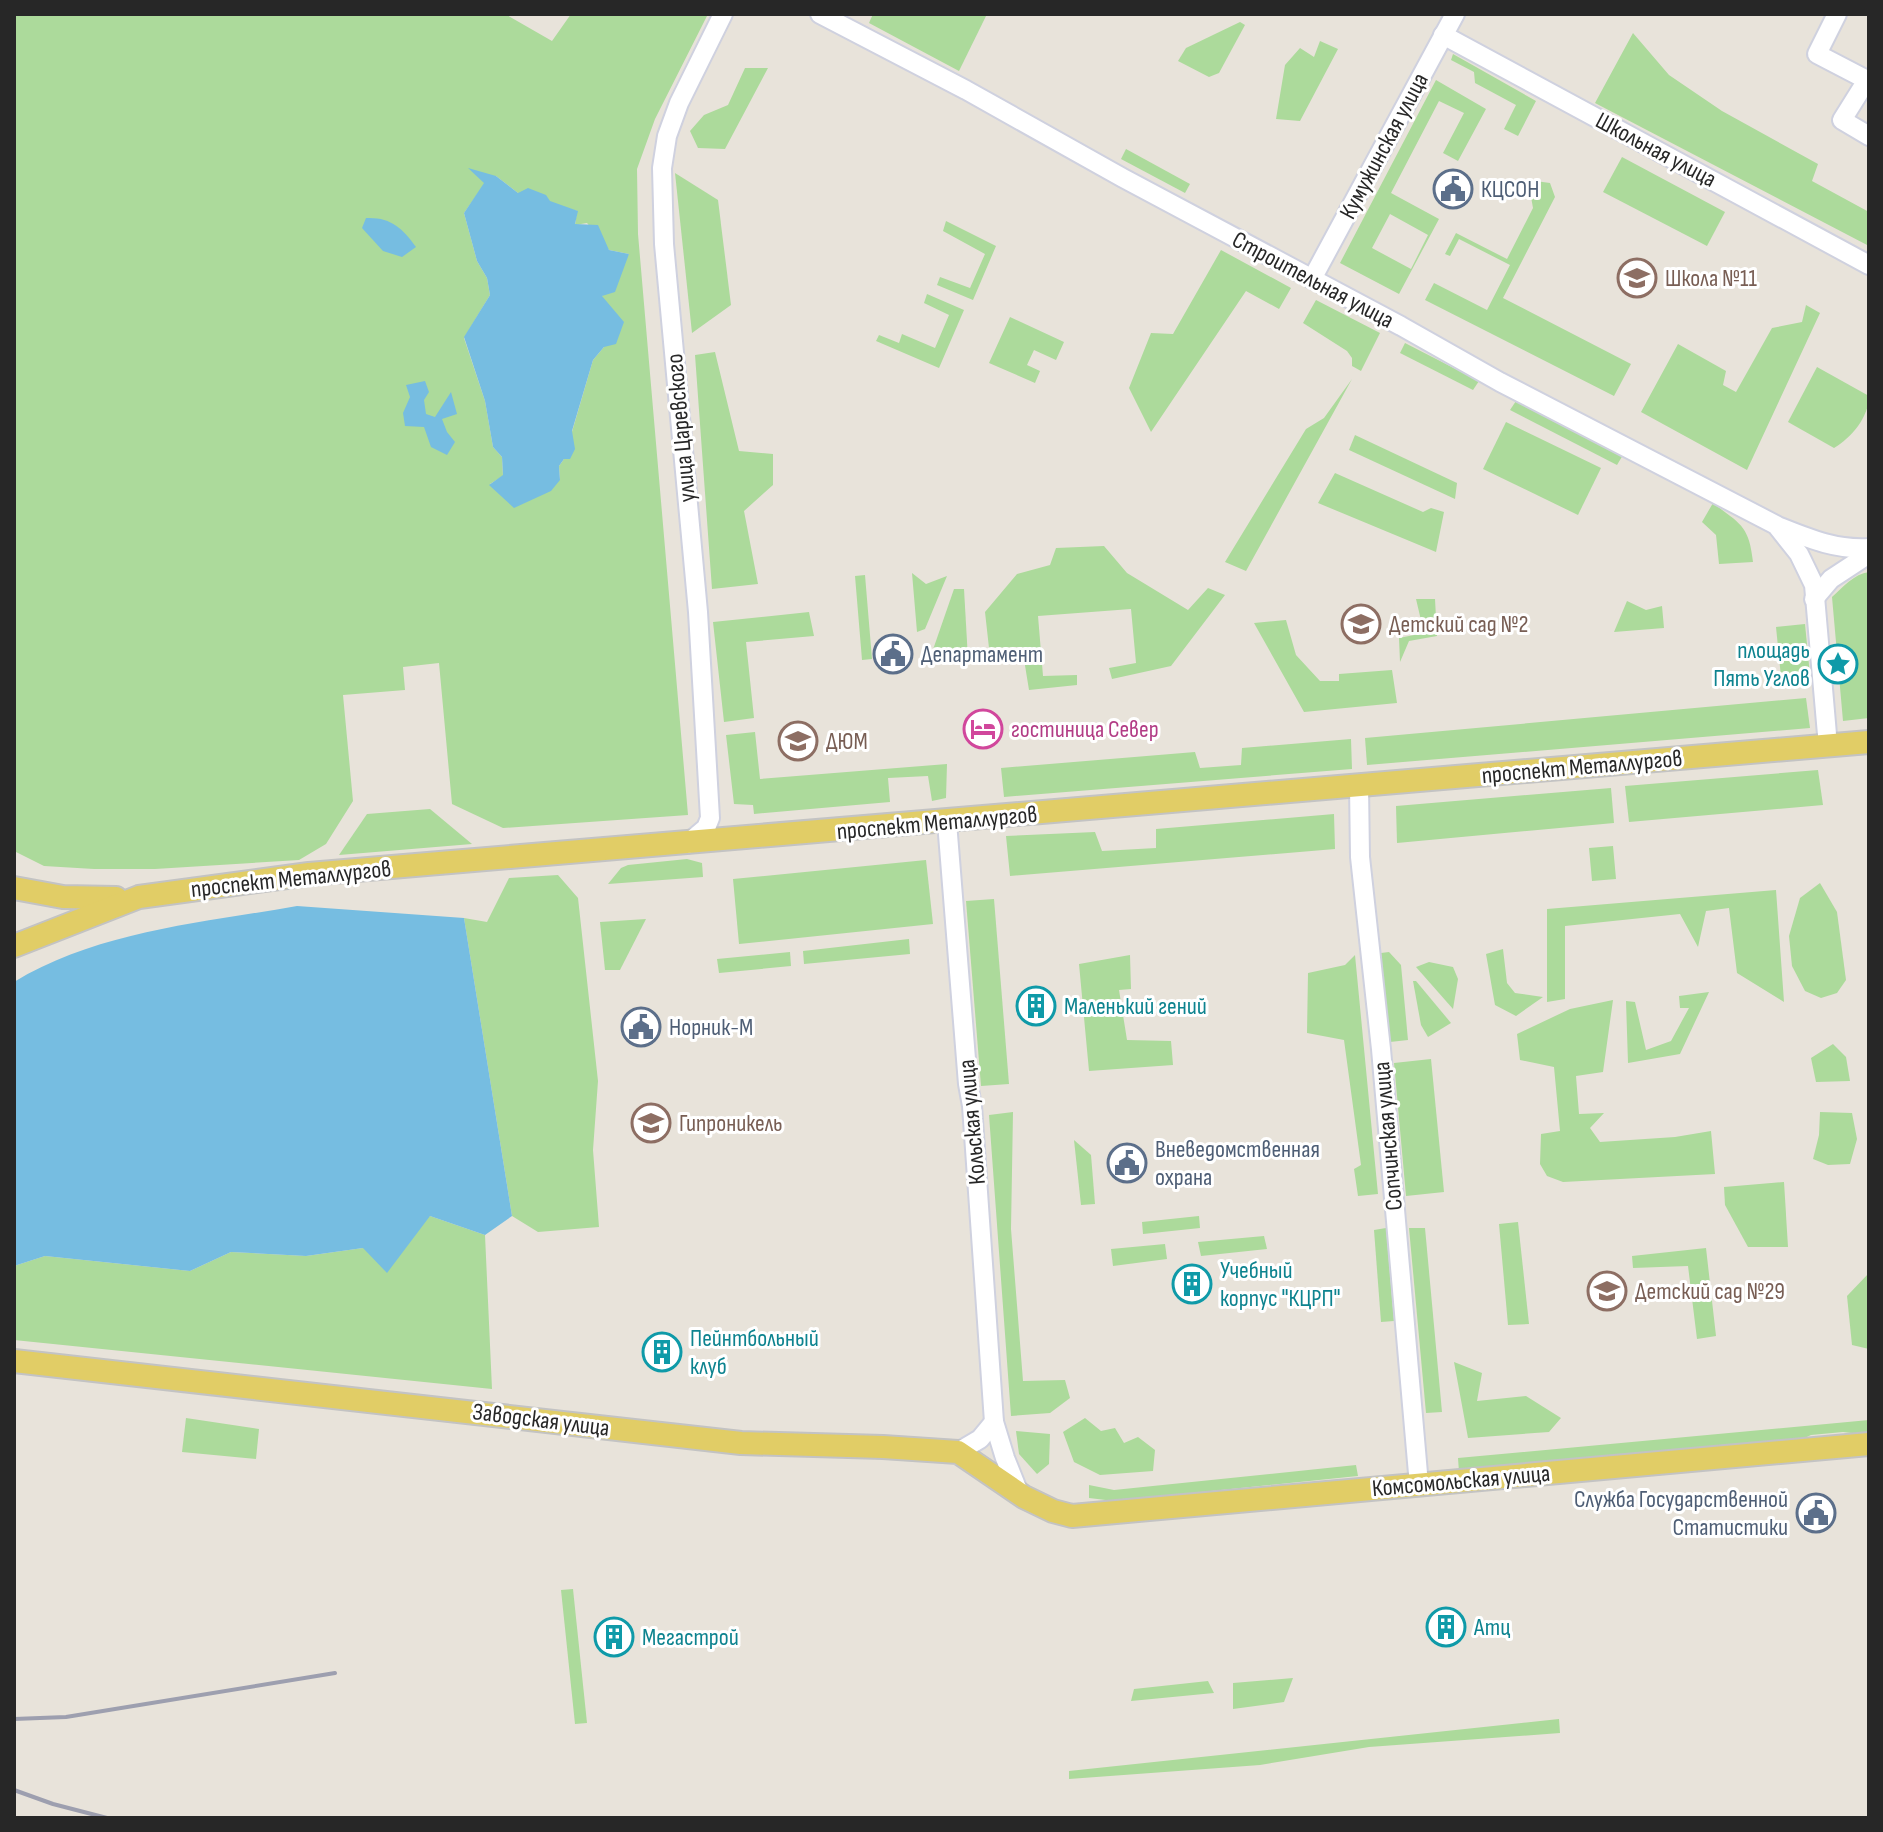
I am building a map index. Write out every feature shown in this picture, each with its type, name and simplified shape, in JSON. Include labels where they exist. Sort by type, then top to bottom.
[{"type":"main road","name":"проспект Металлургов","points":[[14,946],[139,897],[309,874],[1869,742]]},
{"type":"main road","points":[[14,888],[63,897],[139,897]]},
{"type":"main road","name":"Заводская улица","points":[[14,1361],[741,1443],[958,1452]]},
{"type":"main road","name":"Комсомольская улица","points":[[1019,1493],[1053,1511],[1072,1516],[1091,1516],[1869,1444]]},
{"type":"main road","points":[[958,1452],[1019,1493]]},
{"type":"street","name":"улица Царевского","points":[[710,818],[698,612],[664,244],[662,168],[667,136],[679,103],[723,14]]},
{"type":"street","name":"Строительная улица","points":[[820,14],[966,90],[1500,382],[1776,525],[1799,554],[1814,585],[1814,599]]},
{"type":"street","name":"Кумужинская улица","points":[[1312,279],[1455,14]]},
{"type":"street","points":[[1837,14],[1817,54],[1867,80],[1842,120],[1869,136]]},
{"type":"street","name":"Школьная улица","points":[[1443,35],[1869,265]]},
{"type":"street","points":[[1776,525],[1826,545],[1869,551]]},
{"type":"street","points":[[1828,746],[1814,599],[1831,579],[1869,551]]},
{"type":"street","name":"Сопчинская улица","points":[[1359,786],[1360,857],[1381,1049],[1419,1485]]},
{"type":"street","points":[[710,818],[716,828],[741,839]]},
{"type":"street","points":[[687,844],[706,828],[710,818]]},
{"type":"street","name":"Кольская улица","points":[[947,822],[972,1106],[994,1422],[1019,1493]]},
{"type":"street","points":[[958,1452],[980,1439],[994,1422]]},
{"type":"green space","points":[[14,14],[505,14],[552,41],[571,14],[708,14],[655,119],[637,169],[638,234],[688,815],[503,828],[452,804],[439,663],[403,667],[405,690],[343,695],[353,801],[326,844],[299,860],[155,869],[94,869],[44,866],[14,851]],"holes":[[[496,176],[518,193],[577,211],[575,225],[587,223],[609,250],[629,254],[602,296],[604,347],[593,360],[564,459],[559,466],[560,480],[490,484],[503,476],[502,457],[493,447],[485,401],[464,338],[490,295],[464,213],[485,183]]]},
{"type":"green space","points":[[873,14],[987,14],[959,71],[869,23]]},
{"type":"green space","points":[[1240,22],[1245,25],[1219,73],[1209,77],[1178,61],[1186,48]]},
{"type":"green space","points":[[1633,33],[1669,75],[1722,111],[1818,164],[1812,181],[1869,212],[1869,246],[1595,103]]},
{"type":"green space","points":[[1320,41],[1338,49],[1300,121],[1276,119],[1285,65],[1300,48],[1314,57]]},
{"type":"green space","points":[[1453,54],[1536,101],[1518,136],[1504,129],[1516,105],[1475,83],[1474,72],[1451,60]]},
{"type":"green space","points":[[745,68],[768,68],[725,149],[698,148],[690,131],[704,115],[728,105]]},
{"type":"green space","points":[[1436,80],[1486,109],[1458,161],[1443,153],[1464,113],[1439,101],[1391,193],[1439,219],[1399,294],[1340,263]],"holes":[[[1390,214],[1428,235],[1411,269],[1372,248]]]},
{"type":"green space","points":[[1126,149],[1190,184],[1185,193],[1121,159]]},
{"type":"green space","points":[[1622,157],[1725,212],[1707,246],[1603,192]]},
{"type":"green space","points":[[675,173],[718,200],[731,305],[692,333]]},
{"type":"green space","points":[[1528,180],[1550,183],[1555,197],[1503,298],[1631,364],[1614,396],[1425,300],[1434,283],[1487,310],[1510,265],[1459,239],[1450,256],[1445,254],[1456,233],[1507,259],[1533,208]]},
{"type":"green space","points":[[946,221],[996,246],[973,300],[937,285],[940,277],[970,288],[985,254],[943,231]]},
{"type":"green space","points":[[1221,250],[1291,288],[1279,309],[1246,291],[1151,432],[1129,388],[1151,333],[1173,334]]},
{"type":"green space","points":[[927,294],[964,310],[939,368],[876,341],[879,335],[899,343],[902,334],[935,348],[949,315],[924,303]]},
{"type":"green space","points":[[1316,300],[1380,333],[1361,371],[1352,366],[1352,358],[1347,351],[1303,323]]},
{"type":"green space","points":[[1806,305],[1820,313],[1747,470],[1641,412],[1678,344],[1726,371],[1723,385],[1736,392],[1772,328],[1802,322]]},
{"type":"green space","points":[[1010,317],[1064,342],[1056,360],[1034,350],[1027,365],[1040,371],[1035,383],[989,363]]},
{"type":"green space","points":[[1405,343],[1479,381],[1473,390],[1400,353]]},
{"type":"green space","points":[[715,352],[739,451],[773,454],[773,485],[744,511],[758,584],[712,589],[695,355]]},
{"type":"green space","points":[[1817,367],[1869,396],[1866,412],[1858,426],[1834,448],[1788,422]]},
{"type":"green space","points":[[1352,379],[1246,571],[1225,562],[1306,429],[1324,418]]},
{"type":"green space","points":[[1516,401],[1623,455],[1617,465],[1510,410]]},
{"type":"green space","points":[[1506,422],[1601,468],[1578,515],[1483,469]]},
{"type":"green space","points":[[1355,435],[1457,483],[1455,499],[1349,450]]},
{"type":"green space","points":[[1335,473],[1423,512],[1431,508],[1444,512],[1436,552],[1318,503]]},
{"type":"green space","points":[[1713,503],[1742,526],[1749,540],[1753,562],[1719,564],[1716,535],[1702,522]]},
{"type":"green space","points":[[1104,546],[1127,573],[1188,610],[1208,588],[1225,595],[1171,666],[1112,679],[1109,668],[1136,663],[1131,609],[1038,616],[1043,676],[1077,675],[1077,685],[1029,690],[1022,647],[989,648],[985,612],[1017,574],[1050,565],[1056,548]]},
{"type":"green space","points":[[1869,572],[1869,718],[1843,721],[1832,597],[1854,578]]},
{"type":"green space","points":[[912,573],[926,584],[947,576],[925,629],[917,632]]},
{"type":"green space","points":[[865,575],[872,659],[862,660],[855,576]]},
{"type":"green space","points":[[954,589],[964,589],[968,659],[928,664]]},
{"type":"green space","points":[[1416,599],[1435,599],[1437,636],[1409,641],[1400,662],[1399,638],[1424,633]]},
{"type":"green space","points":[[1627,601],[1646,610],[1662,606],[1664,628],[1614,632]]},
{"type":"green space","points":[[809,612],[814,636],[746,642],[754,718],[724,722],[713,622]]},
{"type":"green space","points":[[1286,620],[1296,655],[1320,681],[1339,681],[1339,674],[1392,670],[1397,703],[1304,712],[1254,623]]},
{"type":"green space","points":[[1805,624],[1810,675],[1781,677],[1776,627]]},
{"type":"green space","points":[[1806,698],[1810,728],[1367,765],[1365,738]]},
{"type":"green space","points":[[755,732],[760,779],[947,764],[946,798],[932,801],[928,776],[888,778],[890,802],[754,814],[753,805],[734,804],[726,735]]},
{"type":"green space","points":[[1351,739],[1352,769],[1004,797],[1001,768],[1195,752],[1200,768],[1241,765],[1242,748]]},
{"type":"green space","points":[[1818,770],[1823,805],[1629,822],[1625,786]]},
{"type":"green space","points":[[1611,788],[1614,823],[1397,843],[1396,806]]},
{"type":"green space","points":[[430,809],[472,844],[339,855],[367,814]]},
{"type":"green space","points":[[1334,814],[1335,849],[1010,876],[1006,836],[1095,832],[1102,851],[1156,848],[1156,829]]},
{"type":"green space","points":[[1613,846],[1616,879],[1592,881],[1589,848]]},
{"type":"green space","points":[[687,859],[702,863],[703,877],[608,884],[621,868],[628,865]]},
{"type":"green space","points":[[926,860],[933,924],[739,944],[733,879]]},
{"type":"green space","points":[[558,875],[578,898],[598,1081],[593,1150],[599,1227],[538,1232],[512,1216],[464,918],[487,922],[509,878]]},
{"type":"green space","points":[[1820,883],[1837,912],[1846,980],[1837,993],[1821,998],[1805,991],[1792,966],[1789,936],[1800,898]]},
{"type":"green space","points":[[1776,890],[1784,1002],[1737,973],[1729,908],[1706,911],[1698,947],[1680,914],[1565,926],[1565,999],[1547,1002],[1547,909]]},
{"type":"green space","points":[[994,899],[1009,1084],[981,1086],[966,901]]},
{"type":"green space","points":[[646,919],[620,970],[605,970],[600,922]]},
{"type":"green space","points":[[909,939],[910,954],[804,964],[803,951]]},
{"type":"green space","points":[[1503,949],[1507,983],[1515,993],[1543,997],[1516,1016],[1495,1005],[1486,954]]},
{"type":"green space","points":[[790,952],[791,966],[719,973],[717,959]]},
{"type":"green space","points":[[1389,952],[1401,965],[1408,1040],[1390,1042],[1381,953]]},
{"type":"green space","points":[[1130,955],[1131,989],[1119,990],[1127,1040],[1171,1041],[1173,1065],[1089,1071],[1079,964]]},
{"type":"green space","points":[[1355,955],[1378,1194],[1358,1196],[1354,1169],[1361,1165],[1344,1040],[1307,1033],[1308,973],[1345,965]]},
{"type":"green space","points":[[1429,962],[1453,967],[1458,979],[1453,1009],[1416,967]]},
{"type":"green space","points":[[1413,981],[1451,1023],[1428,1037],[1421,1025]]},
{"type":"green space","points":[[1709,992],[1680,1054],[1628,1063],[1626,1001],[1635,1002],[1646,1050],[1671,1041],[1689,1008],[1680,1008],[1679,996]]},
{"type":"green space","points":[[1613,1000],[1603,1072],[1576,1076],[1579,1114],[1604,1113],[1590,1128],[1600,1142],[1675,1137],[1711,1131],[1715,1174],[1563,1182],[1547,1176],[1540,1164],[1541,1134],[1560,1131],[1554,1067],[1520,1060],[1517,1034],[1570,1009]]},
{"type":"green space","points":[[1833,1044],[1846,1057],[1850,1081],[1816,1082],[1811,1058]]},
{"type":"green space","points":[[1431,1059],[1444,1192],[1406,1196],[1394,1063]]},
{"type":"green space","points":[[1013,1112],[1011,1229],[1023,1381],[1065,1380],[1070,1398],[1050,1413],[1011,1416],[989,1115]]},
{"type":"green space","points":[[1820,1112],[1852,1113],[1857,1139],[1850,1164],[1828,1165],[1813,1159]]},
{"type":"green space","points":[[1074,1140],[1091,1155],[1095,1204],[1081,1205]]},
{"type":"green space","points":[[1784,1182],[1788,1247],[1748,1247],[1725,1205],[1724,1187]]},
{"type":"green space","points":[[430,1216],[485,1235],[492,1389],[14,1340],[14,1266],[45,1256],[190,1271],[231,1252],[306,1256],[363,1248]]},
{"type":"green space","points":[[1199,1216],[1200,1228],[1143,1234],[1142,1222]]},
{"type":"green space","points":[[1518,1222],[1529,1324],[1508,1325],[1499,1224]]},
{"type":"green space","points":[[1386,1228],[1394,1321],[1381,1322],[1374,1230]]},
{"type":"green space","points":[[1409,1228],[1425,1228],[1442,1412],[1426,1413]]},
{"type":"green space","points":[[1264,1236],[1267,1249],[1201,1256],[1198,1242]]},
{"type":"green space","points":[[1165,1244],[1167,1259],[1113,1266],[1111,1249]]},
{"type":"green space","points":[[1706,1248],[1716,1336],[1697,1339],[1688,1266],[1633,1268],[1632,1256]]},
{"type":"green space","points":[[1869,1273],[1869,1349],[1852,1345],[1847,1296]]},
{"type":"green space","points":[[1454,1362],[1482,1373],[1477,1401],[1526,1396],[1561,1418],[1549,1432],[1468,1438]]},
{"type":"green space","points":[[186,1418],[259,1429],[256,1459],[182,1452]]},
{"type":"green space","points":[[1085,1418],[1101,1431],[1115,1428],[1124,1443],[1138,1437],[1155,1450],[1153,1471],[1100,1475],[1074,1462],[1063,1432]]},
{"type":"green space","points":[[1869,1420],[1869,1435],[1843,1432],[1811,1435],[1796,1442],[1459,1472],[1458,1458]]},
{"type":"green space","points":[[1016,1431],[1050,1434],[1049,1464],[1037,1474],[1019,1454]]},
{"type":"green space","points":[[1356,1465],[1358,1476],[1114,1501],[1089,1498],[1089,1485],[1114,1490]]},
{"type":"green space","points":[[573,1589],[587,1723],[575,1724],[561,1590]]},
{"type":"green space","points":[[1293,1678],[1284,1702],[1233,1709],[1233,1683]]},
{"type":"green space","points":[[1208,1681],[1214,1693],[1131,1701],[1134,1689]]},
{"type":"green space","points":[[1559,1719],[1560,1733],[1369,1747],[1260,1765],[1069,1779],[1069,1771]]},
{"type":"water","points":[[468,168],[496,176],[518,193],[528,188],[546,195],[550,201],[578,211],[575,224],[598,225],[609,250],[629,254],[615,292],[602,296],[624,322],[616,344],[604,347],[593,360],[572,431],[575,449],[570,459],[564,459],[559,466],[560,480],[551,491],[514,508],[489,485],[503,475],[502,457],[493,447],[485,401],[464,337],[490,295],[464,213],[484,183]]},
{"type":"water","points":[[366,218],[382,219],[395,225],[416,247],[402,257],[383,251],[362,228]]},
{"type":"water","points":[[425,381],[429,392],[424,400],[426,414],[435,417],[451,392],[457,414],[442,419],[455,442],[447,455],[431,447],[424,427],[405,426],[403,413],[410,397],[406,385]]},
{"type":"water","points":[[297,906],[464,918],[512,1216],[485,1235],[430,1216],[387,1273],[363,1248],[306,1256],[231,1252],[190,1271],[45,1256],[14,1266],[14,982],[46,965],[115,940]]},
{"type":"railway","points":[[14,1719],[66,1717],[335,1673]]},
{"type":"railway","points":[[14,1790],[107,1818]]},
{"type":"place","name":"КЦСОН","points":[[1453,189]]},
{"type":"place","name":"Школа №11","points":[[1637,278]]},
{"type":"place","name":"Детский сад №2","points":[[1361,624]]},
{"type":"place","name":"Департамент","points":[[893,654]]},
{"type":"place","name":"площадь Пять Углов","points":[[1838,664]]},
{"type":"place","name":"гостиница Север","points":[[983,729]]},
{"type":"place","name":"ДЮМ","points":[[798,741]]},
{"type":"place","name":"Маленький гений","points":[[1036,1006]]},
{"type":"place","name":"Норник-М","points":[[641,1027]]},
{"type":"place","name":"Гипроникель","points":[[651,1123]]},
{"type":"place","name":"Вневедомственная охрана","points":[[1127,1163]]},
{"type":"place","name":"Учебный корпус \"КЦРП\"","points":[[1192,1284]]},
{"type":"place","name":"Детский сад №29","points":[[1607,1291]]},
{"type":"place","name":"Пейнтбольный клуб","points":[[662,1352]]},
{"type":"place","name":"Служба Государственной Статистики","points":[[1816,1513]]},
{"type":"place","name":"Атц","points":[[1446,1627]]},
{"type":"place","name":"Мегастрой","points":[[614,1637]]}]
